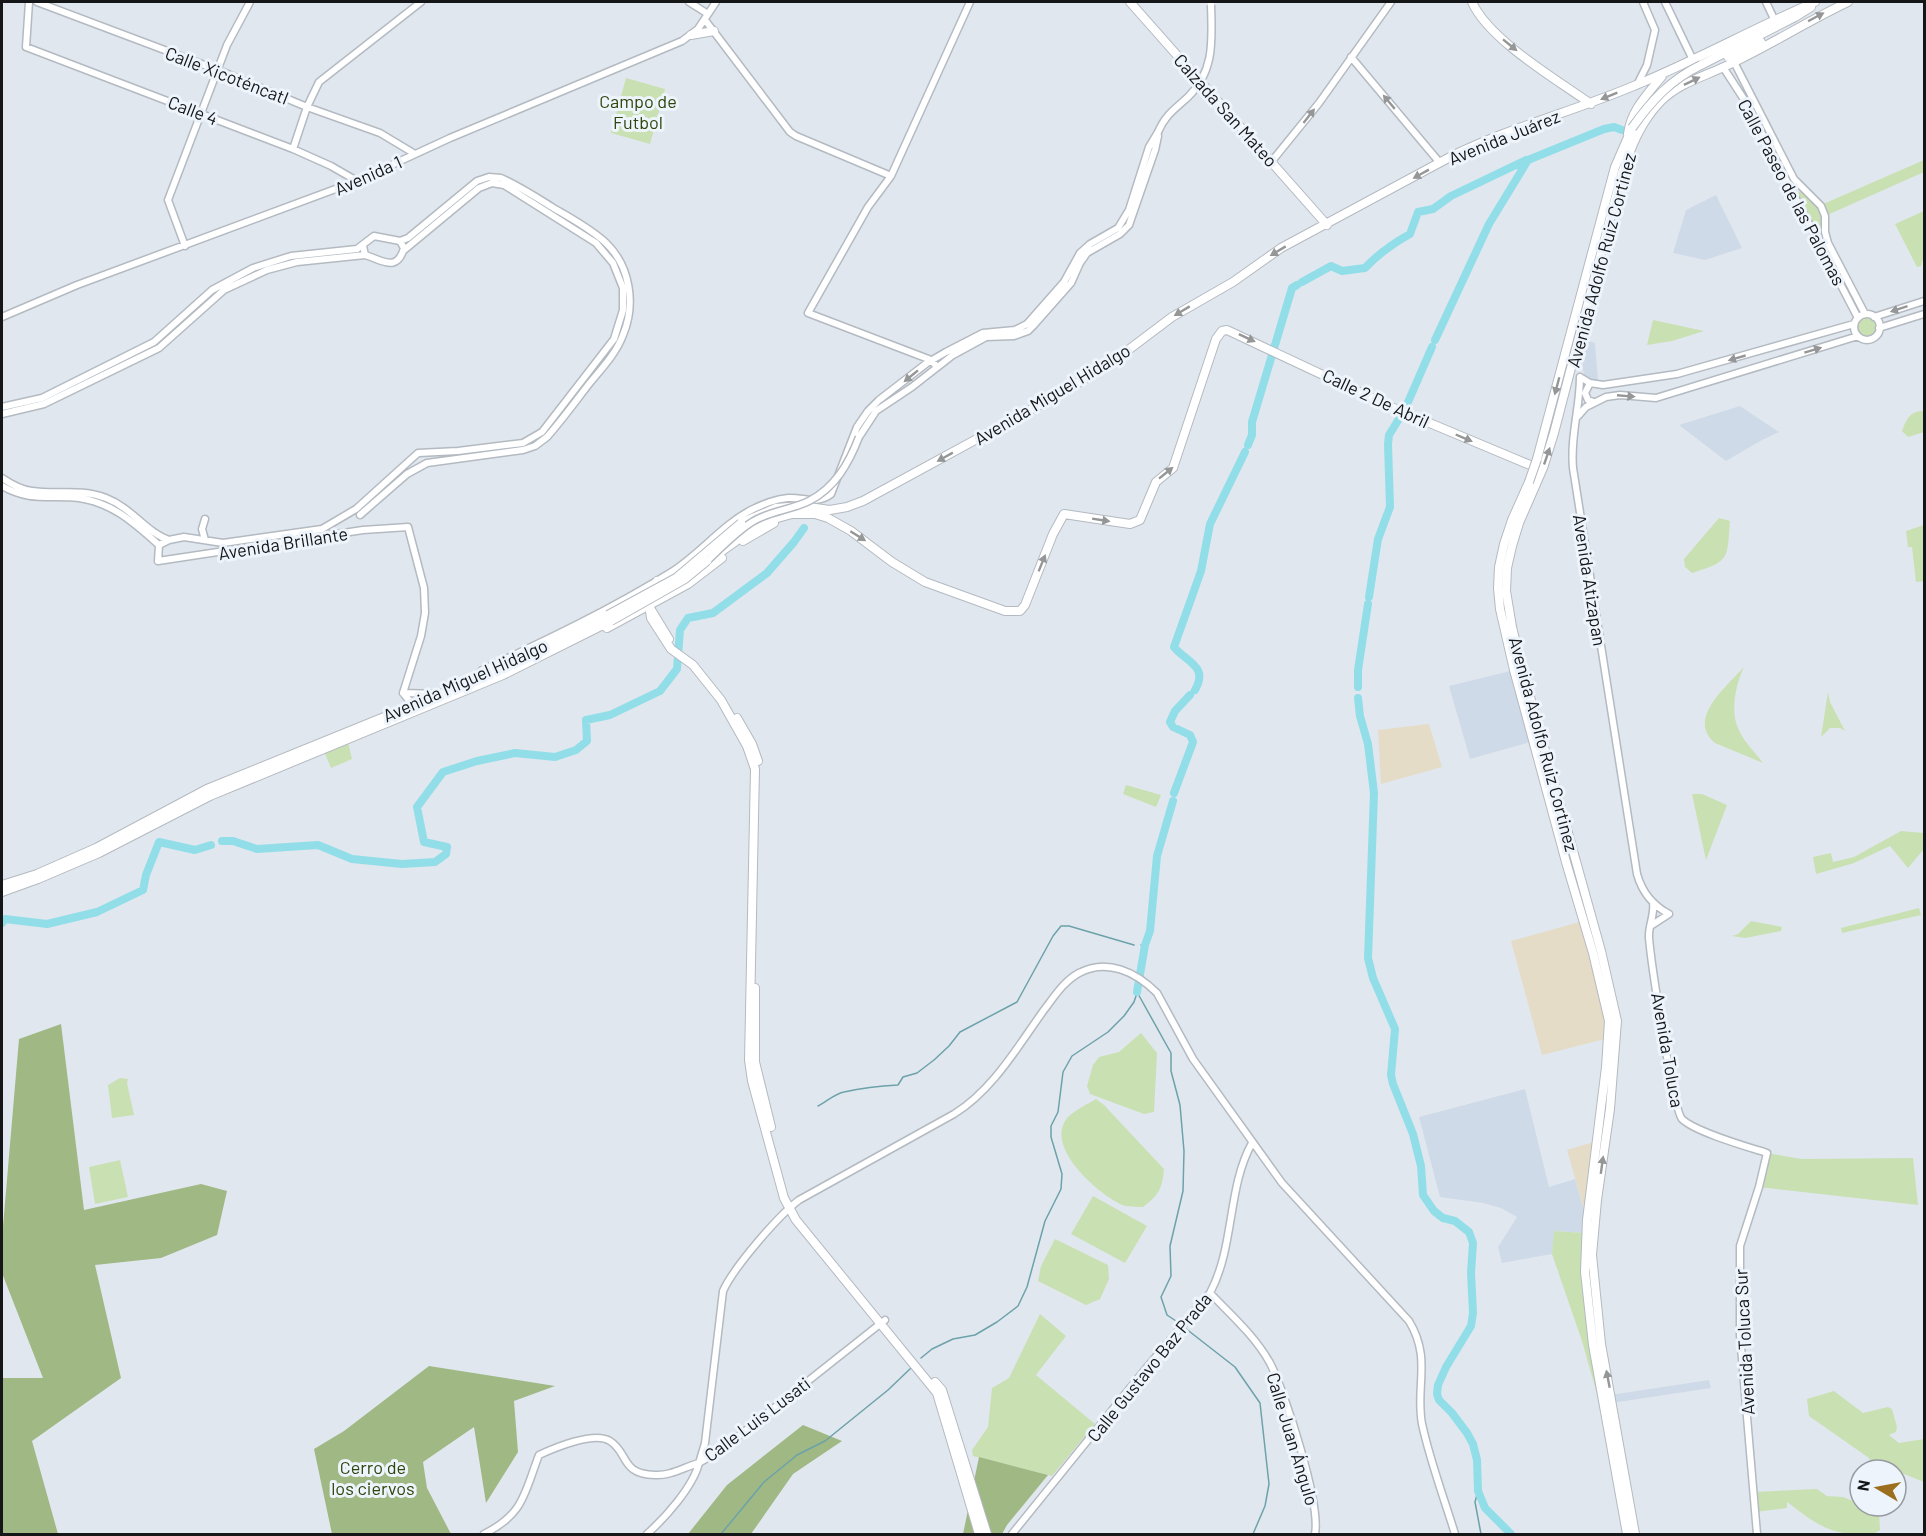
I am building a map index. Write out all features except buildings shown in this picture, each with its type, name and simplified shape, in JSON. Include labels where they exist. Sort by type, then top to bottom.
[{"type":"main road","name":"Calzada San Mateo","points":[[1130,2],[1272,161],[1323,224]]},
{"type":"main road","points":[[1472,2],[1480,17],[1495,32],[1591,104]]},
{"type":"main road","name":"Avenida Juárez","points":[[1323,224],[1477,144],[1591,104],[1637,85],[1815,2]]},
{"type":"main road","name":"Avenida Adolfo Ruiz Cortinez","points":[[1631,1534],[1589,1272],[1610,1109],[1617,1031],[1500,609],[1499,567],[1512,520],[1537,459],[1615,167],[1630,132],[1656,97],[1671,82],[1820,2]]},
{"type":"main road","points":[[1690,62],[1695,66],[1706,67],[1784,34],[1848,2]]},
{"type":"main road","points":[[691,35],[714,32]]},
{"type":"main road","name":"Avenida Adolfo Ruiz Cortinez","points":[[1518,669],[1506,591],[1507,568],[1519,523],[1543,468],[1566,390],[1629,150],[1640,130],[1663,99],[1679,87],[1724,68],[1784,34]]},
{"type":"main road","points":[[1630,132],[1631,118],[1665,72]]},
{"type":"main road","points":[[1652,88],[1662,91],[1663,99]]},
{"type":"main road","name":"Avenida Miguel Hidalgo","points":[[415,708],[441,694],[612,620],[676,578],[740,520],[776,508],[802,506],[839,509],[876,494],[1107,366],[1172,317],[1233,282],[1281,248],[1323,224]]},
{"type":"main road","name":"Calle 2 De Abril","points":[[839,525],[864,539],[925,582],[1005,611],[1020,611],[1025,605],[1053,534],[1064,514],[1130,524],[1140,520],[1156,482],[1173,468],[1216,339],[1222,331],[1232,331],[1389,406],[1530,465]]},
{"type":"main road","points":[[1550,432],[1566,390]]},
{"type":"main road","points":[[1488,448],[1498,456],[1529,470],[1512,520]]},
{"type":"main road","points":[[792,498],[802,506],[814,501]]},
{"type":"main road","points":[[751,517],[755,508]]},
{"type":"main road","points":[[839,509],[835,517],[839,525]]},
{"type":"main road","points":[[707,561],[763,522],[784,516],[800,513],[815,514],[839,525]]},
{"type":"main road","points":[[629,617],[688,584],[750,536],[784,516]]},
{"type":"main road","name":"Avenida Miguel Hidalgo","points":[[124,837],[207,789],[502,675],[612,620],[685,579],[707,561]]},
{"type":"main road","points":[[676,569],[674,578],[676,581],[679,584],[688,584]]},
{"type":"main road","points":[[657,581],[649,594],[648,606],[651,618],[667,644],[700,666],[721,692],[752,744],[760,765],[755,1062],[789,1207],[942,1390],[987,1534]]},
{"type":"main road","points":[[628,598],[639,599],[648,606],[680,653]]},
{"type":"main road","points":[[611,606],[617,608],[621,613],[621,618],[612,620]]},
{"type":"main road","points":[[612,620],[629,617],[651,618]]},
{"type":"main road","points":[[2,885],[37,874],[124,837]]},
{"type":"main road","points":[[2,892],[39,879],[124,837]]},
{"type":"main road","points":[[883,1321],[937,1393],[979,1534]]},
{"type":"main road","name":"Avenida Adolfo Ruiz Cortinez","points":[[1622,1480],[1631,1534]]},
{"type":"street","name":"Calle 4","points":[[30,2],[26,46],[292,149],[331,166],[357,181]]},
{"type":"street","name":"Calle Xicoténcatl","points":[[37,2],[380,133],[415,154]]},
{"type":"street","points":[[185,246],[168,200],[227,45],[250,2]]},
{"type":"street","points":[[292,149],[319,82],[421,2]]},
{"type":"street","points":[[689,2],[706,17],[714,32],[790,132],[891,176]]},
{"type":"street","name":"Avenida 1","points":[[2,317],[77,285],[357,181],[682,40],[691,35],[716,2]]},
{"type":"street","points":[[937,367],[931,360],[808,313],[868,207],[891,176],[970,2]]},
{"type":"street","points":[[1272,161],[1319,103],[1391,2]]},
{"type":"street","points":[[1637,85],[1647,65],[1655,30],[1643,2]]},
{"type":"street","points":[[1665,2],[1690,62]]},
{"type":"street","points":[[1766,2],[1775,21]]},
{"type":"street","points":[[473,681],[482,670],[628,598],[657,581],[755,508],[772,501],[792,498],[814,501],[826,498],[835,488],[857,427],[879,400],[931,360],[984,333],[1015,330],[1027,324],[1064,282],[1080,253],[1090,244],[1114,232],[1123,222],[1149,147],[1155,140],[1166,116],[1193,92],[1205,75],[1212,45],[1211,3]]},
{"type":"street","points":[[1351,57],[1440,163]]},
{"type":"street","name":"Calle Paseo de las Palomas","points":[[1734,62],[1794,179],[1821,206],[1825,216],[1828,243],[1865,315]]},
{"type":"street","name":"Calle Paseo de las Palomas","points":[[1724,68],[1733,80],[1813,230],[1856,321]]},
{"type":"street","points":[[1733,80],[1735,75],[1741,75]]},
{"type":"street","name":"Avenida Miguel Hidalgo","points":[[707,561],[750,523],[818,495],[842,471],[851,458],[859,437],[876,411],[887,402],[912,387],[968,346],[987,337],[1019,335],[1033,326],[1071,283],[1087,253],[1120,234],[1129,225],[1155,140]]},
{"type":"street","points":[[228,284],[282,265],[365,255],[387,264],[391,263],[483,178],[495,177],[508,181],[579,223],[605,242],[623,269],[630,302],[626,326],[619,344],[546,437],[535,446],[523,450],[434,462],[420,466],[358,512]]},
{"type":"street","points":[[2,408],[68,389],[159,348],[228,284],[278,259],[357,249],[374,236],[400,241],[408,238],[484,184],[504,186],[587,236],[603,249],[613,262],[620,277],[623,310],[618,331],[609,348],[542,432],[523,443],[424,452],[413,456],[358,512]]},
{"type":"street","points":[[1795,198],[1796,193],[1803,190]]},
{"type":"street","points":[[1813,230],[1820,230],[1825,222]]},
{"type":"street","points":[[400,241],[403,252]]},
{"type":"street","points":[[363,246],[365,255]]},
{"type":"street","points":[[1594,402],[1588,400],[1585,393],[1590,383],[1603,385],[1658,378],[1695,370],[1856,321],[1865,315],[1874,317],[1924,301]]},
{"type":"street","points":[[1879,328],[1924,314]]},
{"type":"street","points":[[1856,321],[1854,330],[1858,336],[1865,340],[1872,339],[1877,335],[1879,328],[1874,317]]},
{"type":"street","points":[[1576,419],[1580,412],[1606,397],[1620,395],[1656,398],[1858,336]]},
{"type":"street","name":"Avenida Atizapan","points":[[1590,383],[1580,377],[1572,447],[1573,468],[1637,874],[1640,884],[1653,902]]},
{"type":"street","points":[[2,414],[44,404],[68,389]]},
{"type":"street","points":[[433,452],[436,457],[434,462]]},
{"type":"street","points":[[413,456],[414,463],[420,466]]},
{"type":"street","points":[[2,478],[31,491],[79,491],[117,502],[159,536],[169,540]]},
{"type":"street","points":[[2,486],[13,493],[29,497],[78,498],[101,503]]},
{"type":"street","points":[[79,491],[127,516],[159,545]]},
{"type":"street","points":[[776,508],[792,498]]},
{"type":"street","points":[[358,512],[363,530]]},
{"type":"street","name":"Avenida Brillante","points":[[358,512],[322,529],[223,543],[184,537],[169,540],[159,545],[158,561],[363,530],[408,527],[424,588],[425,613],[421,636],[402,693]]},
{"type":"street","points":[[205,519],[202,529],[205,540]]},
{"type":"street","points":[[402,693],[441,694]]},
{"type":"street","points":[[402,693],[415,708]]},
{"type":"street","points":[[1652,925],[1669,914],[1653,902]]},
{"type":"street","name":"Avenida Toluca","points":[[1653,902],[1654,913],[1649,940],[1672,1086],[1679,1115],[1689,1124],[1767,1154]]},
{"type":"street","points":[[484,1534],[498,1527],[516,1512],[539,1455],[568,1444],[600,1438],[612,1442],[631,1468],[646,1474],[663,1475],[699,1463],[705,1443],[723,1291],[727,1282],[747,1257],[789,1207],[832,1180],[954,1114],[973,1101],[1061,988],[1076,974],[1090,968],[1104,966],[1119,968],[1147,983],[1157,993],[1193,1059],[1282,1183],[1397,1307],[1414,1329],[1421,1352],[1422,1423],[1455,1534]]},
{"type":"street","name":"Calle Gustavo Baz Prada","points":[[1012,1534],[1210,1293],[1226,1250],[1243,1162],[1252,1143]]},
{"type":"street","name":"Avenida Toluca Sur","points":[[1757,1534],[1740,1335],[1740,1246],[1767,1154]]},
{"type":"street","name":"Calle Juan Ángulo","points":[[1210,1293],[1252,1337],[1276,1377],[1315,1508],[1315,1534]]},
{"type":"street","name":"Calle Luis Lusati","points":[[647,1534],[662,1521],[694,1477],[699,1463],[721,1450],[883,1321]]},
{"type":"shaded area","points":[[1716,195],[1742,248],[1705,260],[1673,253],[1686,210]]},
{"type":"shaded area","points":[[1582,339],[1595,343],[1598,381],[1590,381],[1584,376]]},
{"type":"shaded area","points":[[1740,406],[1779,432],[1726,461],[1679,425]]},
{"type":"shaded area","points":[[1514,670],[1534,741],[1470,759],[1449,686]]},
{"type":"shaded area","points":[[1429,724],[1442,767],[1381,784],[1378,730]]},
{"type":"shaded area","points":[[1583,921],[1609,1038],[1542,1055],[1511,941]]},
{"type":"shaded area","points":[[1525,1089],[1549,1187],[1575,1179],[1587,1221],[1586,1233],[1555,1231],[1552,1254],[1502,1263],[1498,1247],[1517,1217],[1501,1208],[1483,1203],[1440,1197],[1419,1117]]},
{"type":"shaded area","points":[[1597,1141],[1587,1220],[1567,1150]]},
{"type":"shaded area","points":[[1709,1380],[1711,1388],[1612,1403],[1610,1395]]},
{"type":"green space","name":"Campo de Futbol","points":[[626,78],[665,89],[650,144],[611,133]]},
{"type":"green space","points":[[1924,160],[1924,172],[1825,216],[1820,230],[1813,230],[1796,193],[1803,190],[1821,205]]},
{"type":"green space","points":[[1924,211],[1924,256],[1921,266],[1917,267],[1895,224]]},
{"type":"green space","points":[[1867,314],[1876,318],[1880,327],[1876,336],[1867,340],[1858,336],[1854,327],[1858,318]]},
{"type":"green space","points":[[1653,320],[1704,331],[1672,341],[1647,345]]},
{"type":"green space","points":[[1924,411],[1924,432],[1908,437],[1902,431],[1907,419],[1915,412]]},
{"type":"green space","points":[[1719,518],[1730,521],[1727,551],[1720,562],[1692,573],[1685,567],[1684,559]]},
{"type":"green space","points":[[1924,525],[1924,581],[1916,582],[1912,547],[1908,547],[1906,531]]},
{"type":"green space","points":[[1744,667],[1735,697],[1734,714],[1743,737],[1763,763],[1715,743],[1707,734],[1705,724],[1712,703]]},
{"type":"green space","points":[[1828,692],[1830,702],[1845,731],[1840,728],[1830,728],[1821,737]]},
{"type":"green space","points":[[347,738],[352,759],[331,768],[323,749]]},
{"type":"green space","points":[[1126,785],[1161,795],[1156,807],[1123,794]]},
{"type":"green space","points":[[1692,794],[1702,794],[1727,805],[1706,860]]},
{"type":"green space","points":[[1901,831],[1924,833],[1924,849],[1908,868],[1890,846],[1854,863],[1816,874],[1813,857],[1831,853],[1833,862],[1854,857]]},
{"type":"green space","points":[[1919,908],[1921,915],[1842,933],[1841,928]]},
{"type":"green space","points":[[1751,921],[1782,927],[1781,931],[1745,938],[1732,936],[1738,934]]},
{"type":"green space","points":[[61,1024],[84,1210],[201,1184],[227,1191],[217,1235],[161,1258],[95,1265],[121,1378],[32,1441],[58,1534],[2,1534],[2,1378],[43,1378],[2,1273],[2,1238],[19,1039]]},
{"type":"green space","points":[[1141,1033],[1157,1053],[1154,1112],[1144,1114],[1090,1094],[1087,1086],[1093,1065],[1099,1057],[1119,1052]]},
{"type":"green space","points":[[120,1078],[128,1079],[134,1115],[112,1118],[108,1085]]},
{"type":"green space","points":[[1096,1099],[1164,1169],[1159,1191],[1143,1207],[1125,1206],[1110,1198],[1086,1179],[1067,1154],[1062,1141],[1062,1129],[1068,1117]]},
{"type":"green space","points":[[1767,1153],[1802,1159],[1913,1158],[1918,1205],[1759,1187]]},
{"type":"green space","points":[[120,1160],[128,1197],[95,1204],[89,1167]]},
{"type":"green space","points":[[1093,1196],[1147,1226],[1125,1263],[1071,1234]]},
{"type":"green space","points":[[1554,1231],[1586,1233],[1585,1246],[1603,1400],[1599,1401],[1582,1341],[1552,1254]]},
{"type":"green space","points":[[1055,1239],[1108,1265],[1109,1279],[1100,1299],[1086,1305],[1038,1281],[1041,1266]]},
{"type":"green space","points":[[1040,1314],[1066,1336],[1036,1375],[1095,1424],[1052,1476],[973,1456],[972,1450],[988,1427],[992,1388],[1009,1378]]},
{"type":"green space","name":"Cerro de los ciervos","points":[[429,1366],[555,1386],[514,1401],[518,1452],[486,1503],[474,1427],[423,1462],[427,1488],[451,1534],[332,1534],[314,1449],[344,1431]]},
{"type":"green space","points":[[1834,1391],[1863,1413],[1888,1407],[1892,1409],[1897,1427],[1896,1432],[1889,1435],[1899,1443],[1924,1439],[1924,1482],[1908,1476],[1908,1458],[1869,1458],[1809,1416],[1807,1399]]},
{"type":"green space","points":[[803,1425],[842,1441],[793,1474],[751,1534],[688,1534],[727,1485]]},
{"type":"green space","points":[[979,1457],[1048,1475],[1002,1534],[963,1534]]},
{"type":"green space","points":[[1817,1489],[1827,1496],[1848,1499],[1848,1518],[1879,1518],[1880,1530],[1867,1534],[1837,1532],[1812,1520],[1787,1502],[1787,1508],[1755,1512],[1754,1492]]},
{"type":"waterway","points":[[1435,340],[1489,224],[1528,160],[1604,129],[1614,127],[1622,130]]},
{"type":"waterway","points":[[1302,282],[1331,266],[1342,271],[1365,268],[1386,249],[1410,234],[1418,212],[1433,209],[1451,196],[1526,160]]},
{"type":"waterway","points":[[1248,445],[1252,435],[1252,422],[1292,288],[1297,285]]},
{"type":"waterway","points":[[1405,409],[1432,347]]},
{"type":"waterway","points":[[1369,597],[1378,539],[1390,507],[1389,435],[1402,414]]},
{"type":"waterway","points":[[1195,690],[1199,682],[1198,670],[1174,647],[1201,571],[1210,524],[1245,452]]},
{"type":"waterway","points":[[222,841],[233,841],[257,849],[318,845],[352,859],[402,864],[435,862],[446,854],[447,847],[424,842],[417,807],[443,772],[477,761],[515,753],[555,757],[576,750],[587,741],[586,720],[610,715],[660,691],[677,669],[680,630],[688,618],[713,613],[767,573],[804,528]]},
{"type":"waterway","points":[[1358,687],[1358,670],[1368,604]]},
{"type":"waterway","points":[[1174,793],[1193,742],[1190,735],[1173,727],[1170,722],[1175,711],[1190,695]]},
{"type":"waterway","points":[[1358,698],[1360,716],[1368,744],[1374,793],[1368,958],[1373,978],[1395,1029],[1391,1075],[1413,1134],[1421,1166],[1423,1195],[1434,1211],[1443,1218],[1455,1221],[1469,1232],[1473,1243],[1471,1326],[1446,1367],[1438,1385],[1437,1394],[1439,1400],[1452,1413],[1473,1444],[1477,1460],[1478,1491],[1485,1508],[1511,1534]]},
{"type":"waterway","points":[[1137,992],[1145,945],[1150,931],[1157,856],[1173,801]]},
{"type":"waterway","points":[[2,923],[5,919],[47,924],[97,912],[143,890],[146,875],[159,842],[195,850],[211,845]]},
{"type":"waterway","points":[[818,1106],[841,1093],[898,1085],[903,1077],[917,1073],[934,1060],[960,1032],[1017,1002],[1053,936],[1061,926],[1069,926],[1134,945]]},
{"type":"waterway","points":[[1137,992],[1171,1053],[1171,1071],[1180,1105],[1184,1151],[1183,1191],[1170,1246],[1171,1276],[1161,1297],[1167,1315],[1182,1325]]},
{"type":"waterway","points":[[921,1358],[932,1349],[953,1339],[975,1335],[1018,1306],[1027,1287],[1045,1221],[1061,1189],[1062,1174],[1051,1137],[1051,1126],[1058,1112],[1063,1072],[1072,1056],[1108,1032],[1124,1016],[1134,1002],[1137,993]]},
{"type":"waterway","points":[[1185,1328],[1235,1367],[1260,1403],[1269,1484],[1265,1506],[1253,1534]]},
{"type":"waterway","points":[[721,1534],[764,1482],[797,1455],[825,1441],[888,1390],[911,1368]]},
{"type":"waterway","points":[[1478,1491],[1475,1502],[1481,1534]]},
{"type":"tunnel","points":[[1531,465],[1539,464],[1550,432]]}]
